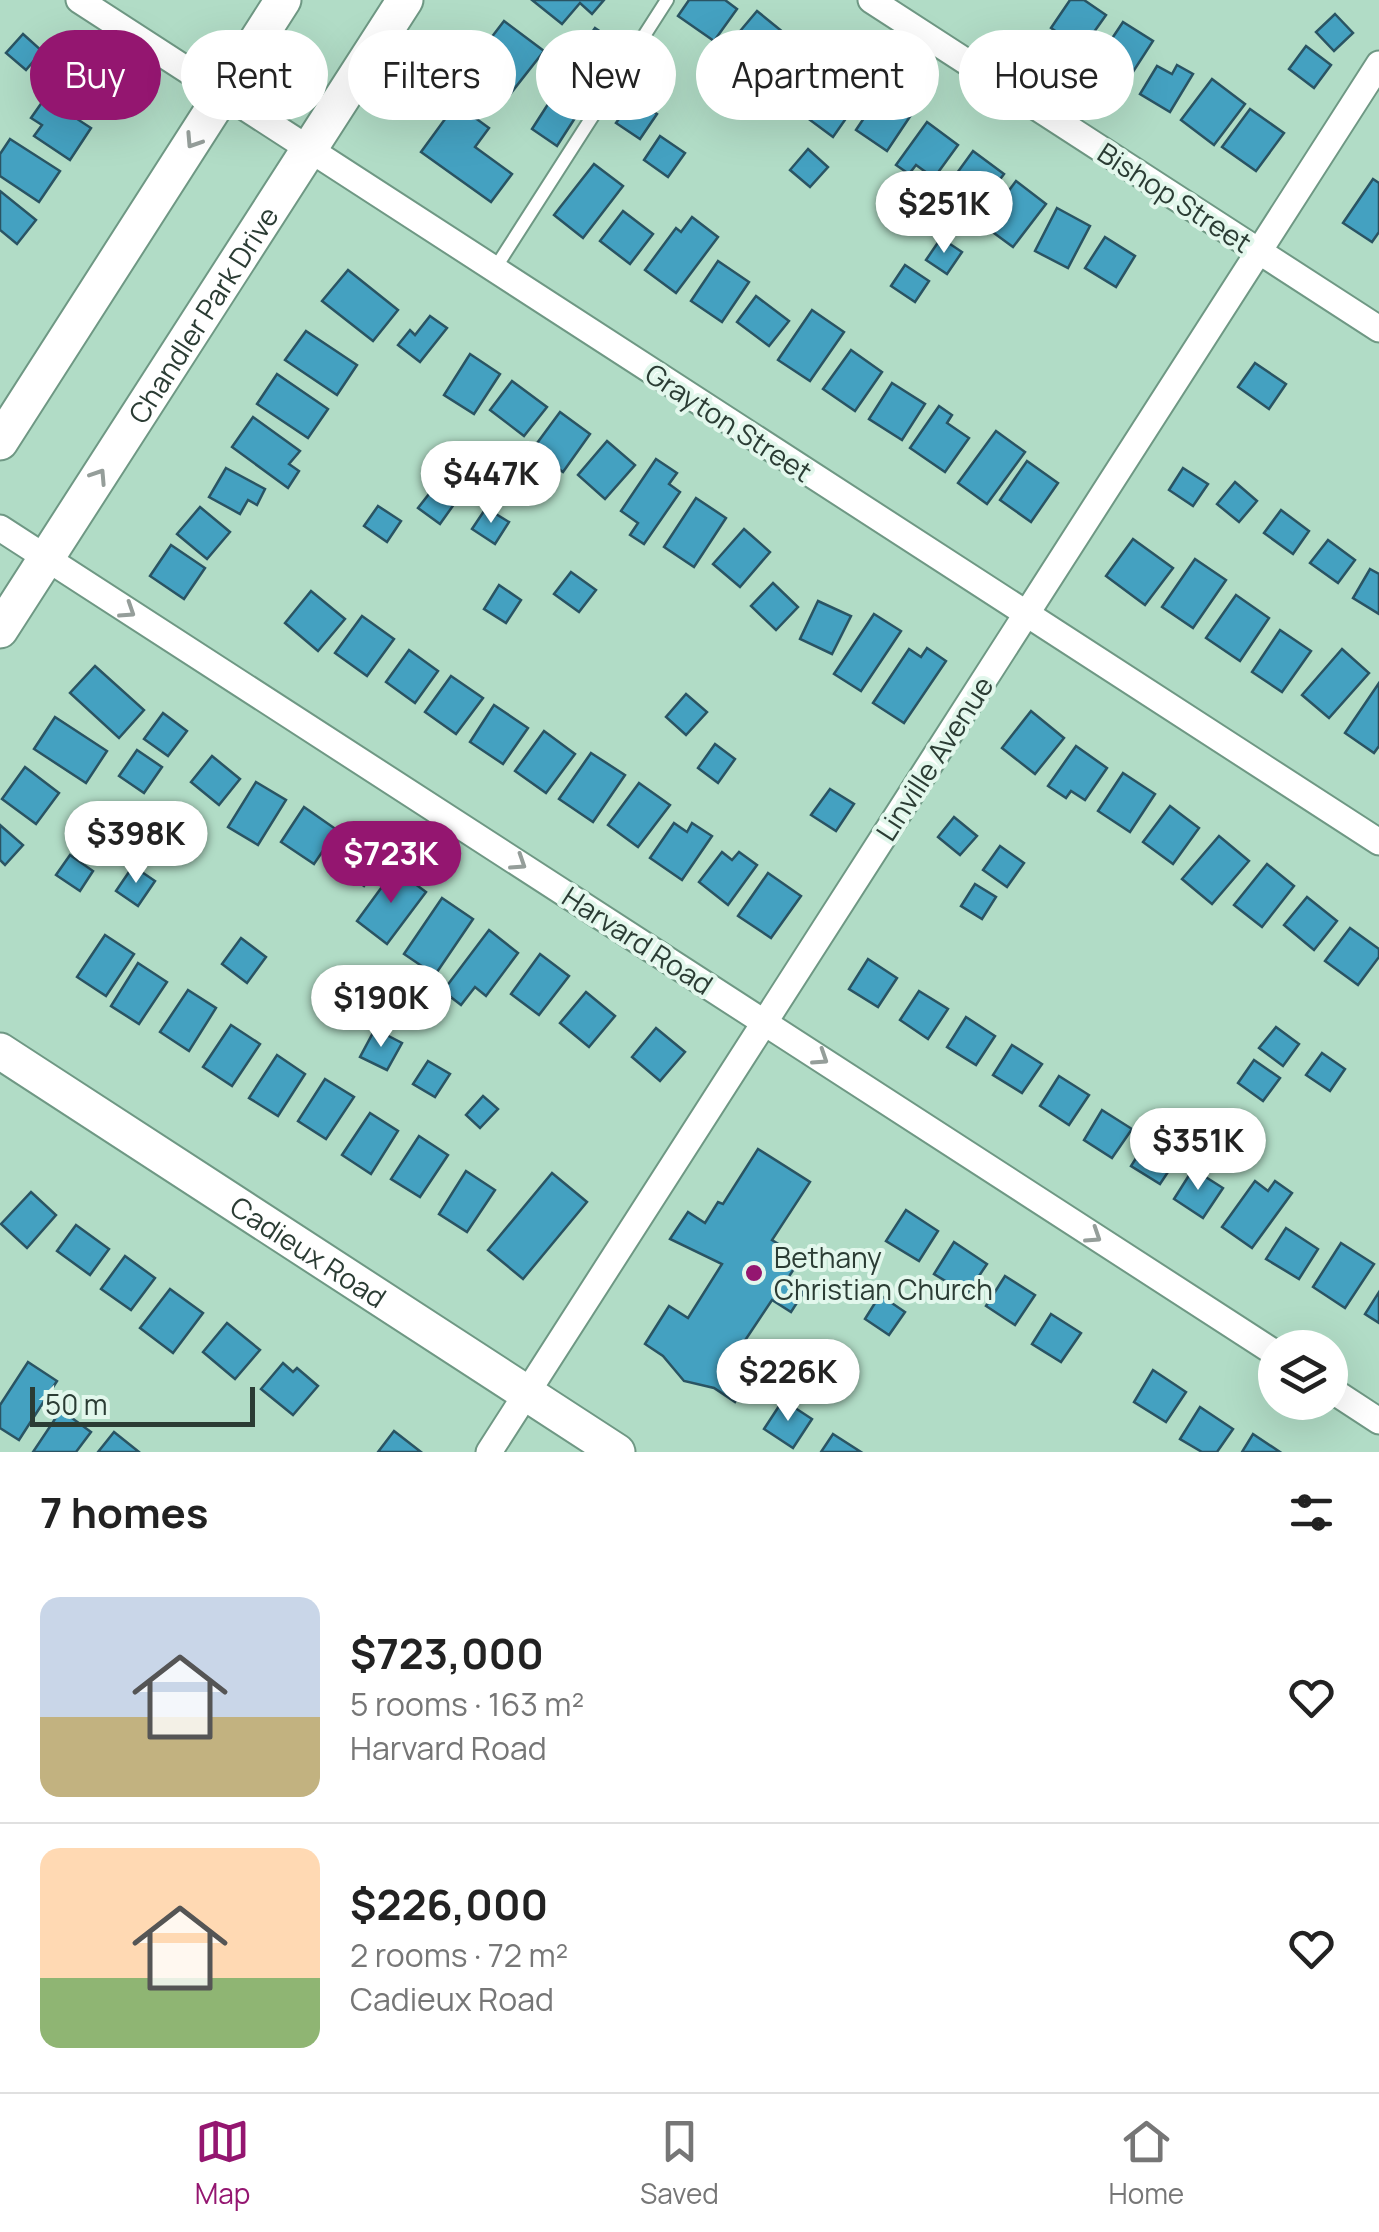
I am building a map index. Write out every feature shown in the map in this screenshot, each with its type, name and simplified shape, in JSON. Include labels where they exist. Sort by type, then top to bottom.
[{"type":"street","name":"Grayton Street","points":[[79,0],[181,67]]},
{"type":"street","points":[[264,30],[283,0]]},
{"type":"street","name":"Chandler Park Drive","points":[[0,630],[405,0]]},
{"type":"street","name":"Bishop Street","points":[[871,0],[1379,330]]},
{"type":"street","name":"Linville Avenue","points":[[489,1452],[1379,64]]},
{"type":"street","points":[[0,442],[205,120]]},
{"type":"street","name":"Grayton Street","points":[[262,120],[1379,842]]},
{"type":"street","name":"Harvard Road","points":[[0,528],[1258,1342]]},
{"type":"street","name":"Cadieux Road","points":[[0,1051],[618,1452]]},
{"type":"street","points":[[1348,1401],[1379,1421]]},
{"type":"lane","points":[[494,270],[667,0]]},
{"type":"building","points":[[532,0],[604,0],[592,14],[580,3],[562,24]]},
{"type":"building","points":[[689,0],[725,0],[737,9],[722,30],[698,30],[678,16]]},
{"type":"building","points":[[1070,0],[1084,0],[1106,15],[1095,30],[1051,28]]},
{"type":"building","points":[[757,11],[780,30],[741,30]]},
{"type":"building","points":[[1335,14],[1353,33],[1334,51],[1316,32]]},
{"type":"building","points":[[504,21],[516,30],[497,30]]},
{"type":"building","points":[[1123,22],[1153,41],[1134,70],[1134,30],[1118,30]]},
{"type":"building","points":[[516,30],[536,45],[536,61],[516,87]]},
{"type":"building","points":[[23,34],[30,40],[30,65],[26,70],[6,53]]},
{"type":"building","points":[[1306,46],[1331,65],[1314,88],[1289,69]]},
{"type":"building","points":[[1177,65],[1193,74],[1170,112],[1140,94],[1157,66],[1172,74]]},
{"type":"building","points":[[1212,79],[1245,104],[1214,145],[1181,120]]},
{"type":"building","points":[[1250,109],[1284,133],[1256,171],[1222,147]]},
{"type":"building","points":[[34,120],[79,120],[91,128],[70,160],[34,136],[42,125]]},
{"type":"building","points":[[444,120],[478,120],[489,128],[475,147],[512,174],[491,202],[421,152]]},
{"type":"building","points":[[538,120],[574,120],[557,146],[532,129]]},
{"type":"building","points":[[618,120],[653,120],[640,139],[616,123]]},
{"type":"building","points":[[810,120],[845,120],[833,137]]},
{"type":"building","points":[[863,120],[908,120],[887,151],[856,130]]},
{"type":"building","points":[[927,122],[958,145],[934,178],[916,165],[909,174],[896,165]]},
{"type":"building","points":[[660,136],[685,153],[668,177],[644,160]]},
{"type":"building","points":[[10,139],[60,171],[39,202],[0,176],[0,154]]},
{"type":"building","points":[[808,149],[828,167],[810,187],[790,170]]},
{"type":"building","points":[[973,151],[1004,174],[980,206],[965,194],[958,202],[944,191]]},
{"type":"building","points":[[594,164],[623,186],[583,238],[554,215]]},
{"type":"building","points":[[1373,179],[1379,183],[1379,232],[1372,242],[1343,223]]},
{"type":"building","points":[[1016,181],[1046,204],[1013,247],[983,225]]},
{"type":"building","points":[[0,191],[36,220],[17,244],[0,230]]},
{"type":"building","points":[[1057,208],[1090,226],[1068,268],[1035,251]]},
{"type":"building","points":[[623,211],[653,234],[630,264],[600,241]]},
{"type":"building","points":[[692,217],[718,237],[676,293],[645,270],[676,228],[681,232]]},
{"type":"building","points":[[1105,237],[1135,256],[1116,287],[1085,268]]},
{"type":"building","points":[[941,238],[962,252],[947,274],[926,260]]},
{"type":"building","points":[[718,261],[749,282],[722,322],[691,301]]},
{"type":"building","points":[[905,265],[929,281],[915,302],[891,286]]},
{"type":"building","points":[[348,270],[398,310],[373,341],[322,301]]},
{"type":"building","points":[[756,296],[789,321],[769,346],[737,322]]},
{"type":"building","points":[[812,310],[844,332],[810,381],[778,360]]},
{"type":"building","points":[[430,316],[447,328],[420,362],[398,345],[410,330],[415,335]]},
{"type":"building","points":[[306,331],[357,365],[337,395],[285,360]]},
{"type":"building","points":[[851,350],[882,372],[855,411],[823,389]]},
{"type":"building","points":[[470,354],[500,374],[474,414],[444,395]]},
{"type":"building","points":[[1255,363],[1286,384],[1269,409],[1238,387]]},
{"type":"building","points":[[277,374],[328,409],[308,438],[257,404]]},
{"type":"building","points":[[512,381],[547,407],[524,436],[490,410]]},
{"type":"building","points":[[892,383],[925,404],[902,440],[869,419]]},
{"type":"building","points":[[939,406],[952,415],[947,423],[969,438],[945,472],[910,448]]},
{"type":"building","points":[[560,412],[590,434],[563,472],[532,450]]},
{"type":"building","points":[[253,417],[300,451],[289,464],[299,471],[288,488],[232,447]]},
{"type":"building","points":[[996,431],[1025,452],[987,504],[958,483]]},
{"type":"building","points":[[607,441],[635,465],[605,499],[578,475]]},
{"type":"building","points":[[656,459],[677,473],[669,484],[680,492],[644,544],[630,535],[638,523],[621,511]]},
{"type":"building","points":[[1027,461],[1058,483],[1031,522],[1000,500]]},
{"type":"building","points":[[226,468],[265,489],[257,505],[248,500],[240,514],[209,497]]},
{"type":"building","points":[[1183,468],[1208,484],[1193,506],[1169,490]]},
{"type":"building","points":[[1235,482],[1257,501],[1239,522],[1217,504]]},
{"type":"building","points":[[436,485],[457,500],[440,524],[418,508]]},
{"type":"building","points":[[696,498],[726,518],[694,567],[664,547]]},
{"type":"building","points":[[378,506],[401,521],[387,542],[364,526]]},
{"type":"building","points":[[200,507],[230,532],[207,559],[177,534]]},
{"type":"building","points":[[486,508],[509,522],[495,544],[472,529]]},
{"type":"building","points":[[1281,510],[1309,531],[1293,554],[1264,533]]},
{"type":"building","points":[[744,529],[770,552],[740,587],[713,564]]},
{"type":"building","points":[[1133,539],[1173,568],[1145,605],[1106,576]]},
{"type":"building","points":[[1328,540],[1355,560],[1338,583],[1310,563]]},
{"type":"building","points":[[171,545],[205,568],[184,599],[150,576]]},
{"type":"building","points":[[1195,559],[1226,580],[1193,628],[1162,607]]},
{"type":"building","points":[[1370,569],[1379,574],[1379,614],[1353,598]]},
{"type":"building","points":[[571,572],[596,590],[579,612],[554,594]]},
{"type":"building","points":[[773,583],[798,607],[776,630],[751,606]]},
{"type":"building","points":[[499,585],[521,600],[506,623],[484,609]]},
{"type":"building","points":[[311,591],[345,619],[318,651],[285,623]]},
{"type":"building","points":[[1236,595],[1269,618],[1240,661],[1206,638]]},
{"type":"building","points":[[818,601],[851,616],[832,654],[800,639]]},
{"type":"building","points":[[874,614],[901,631],[861,691],[834,674]]},
{"type":"building","points":[[362,616],[394,639],[367,676],[335,653]]},
{"type":"building","points":[[1280,630],[1311,651],[1282,692],[1252,672]]},
{"type":"building","points":[[927,648],[946,661],[904,723],[873,703],[909,649],[921,657]]},
{"type":"building","points":[[1342,649],[1369,673],[1329,718],[1302,695]]},
{"type":"building","points":[[409,650],[438,671],[415,703],[386,682]]},
{"type":"building","points":[[95,666],[144,710],[119,738],[70,693]]},
{"type":"building","points":[[451,676],[483,698],[456,734],[425,712]]},
{"type":"building","points":[[1379,683],[1379,746],[1374,753],[1345,733]]},
{"type":"building","points":[[686,694],[707,712],[686,735],[666,717]]},
{"type":"building","points":[[494,705],[528,728],[503,764],[470,742]]},
{"type":"building","points":[[1031,711],[1064,738],[1035,774],[1002,748]]},
{"type":"building","points":[[163,713],[187,731],[168,756],[144,739]]},
{"type":"building","points":[[55,717],[107,751],[86,783],[34,749]]},
{"type":"building","points":[[544,731],[575,754],[546,793],[515,771]]},
{"type":"building","points":[[715,744],[735,759],[718,783],[698,768]]},
{"type":"building","points":[[1076,746],[1107,768],[1085,800],[1071,791],[1066,798],[1048,786]]},
{"type":"building","points":[[137,750],[162,767],[144,793],[119,776]]},
{"type":"building","points":[[591,753],[625,775],[593,822],[559,799]]},
{"type":"building","points":[[212,756],[240,779],[219,805],[191,782]]},
{"type":"building","points":[[25,767],[59,793],[36,824],[2,799]]},
{"type":"building","points":[[1123,773],[1155,794],[1130,832],[1098,811]]},
{"type":"building","points":[[256,782],[286,800],[258,845],[228,827]]},
{"type":"building","points":[[639,783],[670,805],[638,847],[608,825]]},
{"type":"building","points":[[830,789],[854,804],[836,831],[811,815]]},
{"type":"building","points":[[1170,806],[1199,828],[1173,864],[1143,842]]},
{"type":"building","points":[[304,807],[337,830],[314,864],[281,842]]},
{"type":"building","points":[[954,817],[977,836],[960,855],[938,837]]},
{"type":"building","points":[[674,823],[687,832],[692,823],[712,836],[682,880],[650,858]]},
{"type":"building","points":[[0,825],[23,845],[5,865],[0,860]]},
{"type":"building","points":[[353,834],[385,857],[364,886],[332,862]]},
{"type":"building","points":[[1219,836],[1249,861],[1212,904],[1182,879]]},
{"type":"building","points":[[1000,846],[1024,863],[1007,887],[983,870]]},
{"type":"building","points":[[722,852],[732,860],[739,852],[757,865],[728,905],[699,882]]},
{"type":"building","points":[[70,855],[93,871],[80,891],[56,875]]},
{"type":"building","points":[[1267,864],[1294,886],[1262,927],[1234,905]]},
{"type":"building","points":[[133,866],[155,881],[138,906],[116,891]]},
{"type":"building","points":[[395,869],[426,892],[387,944],[357,921]]},
{"type":"building","points":[[768,873],[801,896],[771,938],[738,916]]},
{"type":"building","points":[[975,884],[996,897],[982,919],[961,906]]},
{"type":"building","points":[[1307,897],[1337,921],[1314,950],[1284,925]]},
{"type":"building","points":[[442,898],[473,919],[435,975],[404,954]]},
{"type":"building","points":[[1350,928],[1379,949],[1379,957],[1358,985],[1325,961]]},
{"type":"building","points":[[489,930],[518,953],[486,996],[475,987],[461,1005],[443,991]]},
{"type":"building","points":[[105,935],[134,954],[106,996],[77,977]]},
{"type":"building","points":[[241,938],[266,957],[247,983],[222,964]]},
{"type":"building","points":[[540,954],[569,976],[539,1015],[511,994]]},
{"type":"building","points":[[868,959],[897,978],[878,1007],[849,989]]},
{"type":"building","points":[[138,963],[167,982],[139,1024],[111,1006]]},
{"type":"building","points":[[188,990],[216,1008],[189,1051],[160,1032]]},
{"type":"building","points":[[919,991],[948,1009],[928,1039],[900,1020]]},
{"type":"building","points":[[586,992],[615,1016],[589,1047],[560,1023]]},
{"type":"building","points":[[402,998],[422,1003],[417,1023],[397,1018]]},
{"type":"building","points":[[966,1017],[995,1036],[976,1065],[947,1047]]},
{"type":"building","points":[[231,1025],[260,1044],[232,1086],[203,1067]]},
{"type":"building","points":[[1276,1027],[1299,1044],[1283,1066],[1259,1048]]},
{"type":"building","points":[[656,1028],[685,1052],[660,1081],[632,1057]]},
{"type":"building","points":[[375,1029],[402,1043],[387,1070],[360,1057]]},
{"type":"building","points":[[1012,1045],[1042,1064],[1022,1093],[993,1075]]},
{"type":"building","points":[[1322,1053],[1345,1069],[1330,1091],[1306,1075]]},
{"type":"building","points":[[277,1055],[305,1074],[278,1116],[249,1098]]},
{"type":"building","points":[[1254,1060],[1280,1078],[1263,1101],[1238,1083]]},
{"type":"building","points":[[428,1061],[450,1074],[435,1097],[413,1084]]},
{"type":"building","points":[[1059,1076],[1089,1095],[1069,1125],[1040,1106]]},
{"type":"building","points":[[325,1079],[354,1097],[326,1139],[298,1121]]},
{"type":"building","points":[[483,1096],[498,1109],[480,1128],[466,1115]]},
{"type":"building","points":[[1102,1110],[1132,1129],[1112,1158],[1084,1140]]},
{"type":"building","points":[[370,1113],[398,1131],[371,1174],[342,1155]]},
{"type":"building","points":[[419,1136],[448,1155],[420,1197],[391,1179]]},
{"type":"building","points":[[1150,1136],[1180,1154],[1160,1184],[1131,1166]]},
{"type":"building","name":"Bethany Christian Church","points":[[758,1149],[810,1182],[772,1240],[801,1258],[786,1281],[804,1292],[791,1312],[772,1300],[738,1351],[759,1365],[735,1402],[714,1388],[684,1381],[663,1356],[645,1344],[669,1306],[688,1318],[722,1264],[670,1239],[688,1212],[705,1223],[718,1202],[723,1204]]},
{"type":"building","points":[[1193,1169],[1223,1188],[1203,1218],[1174,1199]]},
{"type":"building","points":[[466,1171],[495,1190],[467,1232],[439,1214]]},
{"type":"building","points":[[552,1173],[587,1202],[523,1279],[488,1250]]},
{"type":"building","points":[[1255,1181],[1268,1191],[1275,1181],[1292,1193],[1252,1248],[1222,1227]]},
{"type":"building","points":[[31,1192],[56,1215],[27,1248],[1,1224]]},
{"type":"building","points":[[906,1210],[938,1231],[919,1261],[886,1241]]},
{"type":"building","points":[[76,1225],[109,1249],[90,1275],[57,1251]]},
{"type":"building","points":[[1286,1228],[1318,1249],[1299,1279],[1266,1259]]},
{"type":"building","points":[[954,1242],[987,1264],[967,1294],[934,1274]]},
{"type":"building","points":[[1341,1243],[1374,1264],[1345,1308],[1313,1287]]},
{"type":"building","points":[[125,1256],[155,1278],[131,1310],[101,1289]]},
{"type":"building","points":[[1005,1276],[1035,1295],[1015,1325],[986,1306]]},
{"type":"building","points":[[170,1289],[203,1313],[173,1353],[140,1328]]},
{"type":"building","points":[[1379,1292],[1379,1323],[1365,1314]]},
{"type":"building","points":[[880,1295],[905,1312],[889,1335],[865,1319]]},
{"type":"building","points":[[1051,1314],[1081,1333],[1061,1362],[1032,1344]]},
{"type":"building","points":[[227,1323],[260,1350],[235,1379],[203,1352]]},
{"type":"building","points":[[28,1362],[57,1381],[19,1440],[0,1428],[0,1405]]},
{"type":"building","points":[[283,1363],[293,1372],[297,1368],[318,1386],[293,1415],[261,1389]]},
{"type":"building","points":[[1153,1370],[1186,1392],[1166,1422],[1134,1402]]},
{"type":"building","points":[[783,1400],[812,1419],[793,1448],[764,1429]]},
{"type":"building","points":[[1200,1407],[1233,1429],[1217,1452],[1202,1452],[1180,1439]]},
{"type":"building","points":[[61,1410],[91,1432],[76,1452],[33,1452]]},
{"type":"building","points":[[394,1431],[421,1452],[378,1452]]},
{"type":"building","points":[[114,1432],[139,1452],[98,1452]]},
{"type":"building","points":[[833,1434],[861,1452],[821,1452]]},
{"type":"building","points":[[1253,1434],[1280,1452],[1242,1452]]},
{"type":"place","name":"Bethany Christian Church","points":[[754,1273]]}]
